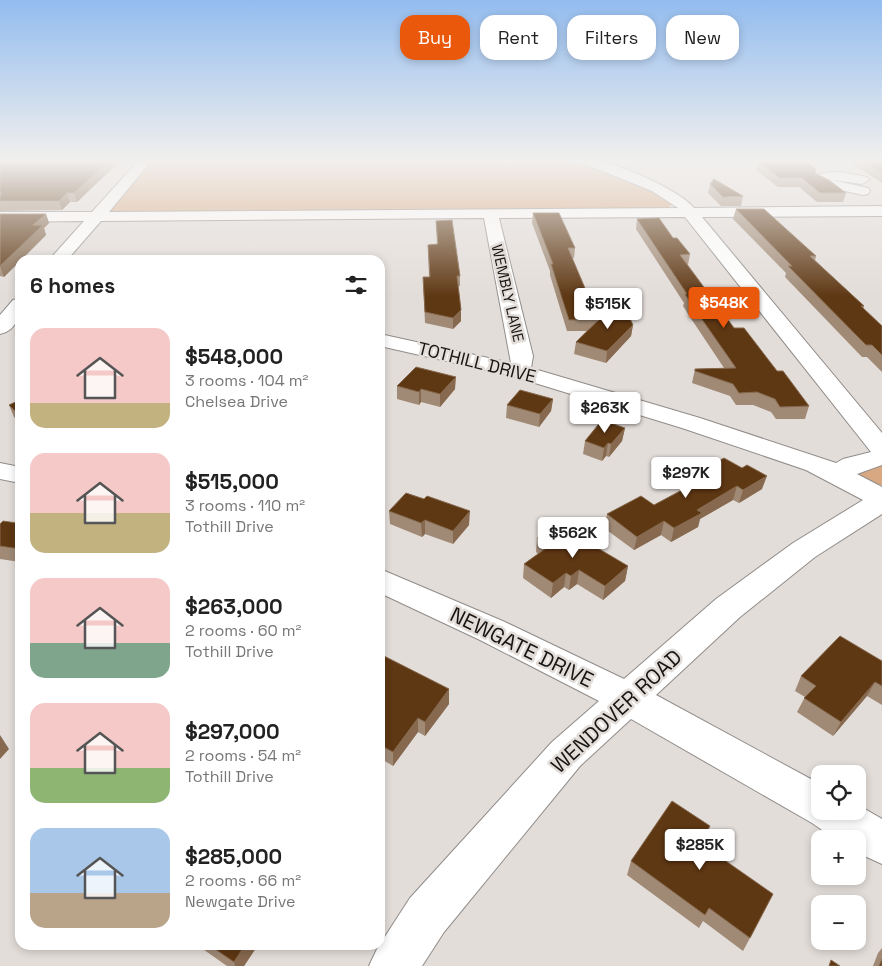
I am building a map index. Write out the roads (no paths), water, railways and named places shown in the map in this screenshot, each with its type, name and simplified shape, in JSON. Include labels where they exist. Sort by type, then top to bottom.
[{"type":"street","points":[[62,255],[105,206]]},
{"type":"street","points":[[684,206],[882,450]]},
{"type":"street","points":[[0,217],[95,218],[882,211]]},
{"type":"street","name":"WEMBLY LANE","points":[[491,215],[522,356],[522,364],[518,371]]},
{"type":"street","points":[[0,303],[15,304]]},
{"type":"street","points":[[0,328],[15,310]]},
{"type":"street","name":"TOTHILL DRIVE","points":[[385,341],[518,371],[739,438],[837,474],[882,500]]},
{"type":"street","points":[[837,474],[852,465],[882,457]]},
{"type":"street","points":[[0,471],[15,474]]},
{"type":"street","name":"WENDOVER ROAD","points":[[394,966],[427,915],[566,754],[728,608],[804,550],[882,500]]},
{"type":"street","name":"NEWGATE DRIVE","points":[[385,582],[522,645],[732,754],[811,801]]},
{"type":"street","points":[[843,820],[882,843]]}]
